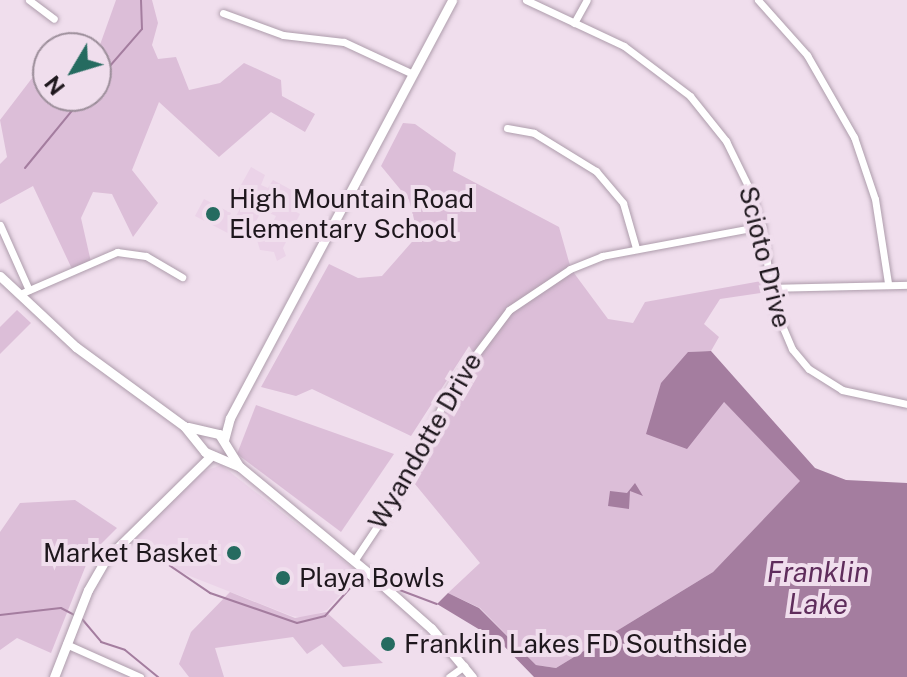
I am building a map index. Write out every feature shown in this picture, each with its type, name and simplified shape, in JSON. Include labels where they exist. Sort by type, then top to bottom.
[{"type":"main road","points":[[54,677],[74,622],[106,559],[224,442],[230,418],[452,0]]},
{"type":"main road","points":[[0,276],[24,292],[76,347],[184,426],[214,455],[240,467],[395,595],[472,677]]},
{"type":"main road","points":[[190,473],[210,433],[230,418]]},
{"type":"main road","points":[[184,426],[210,433],[224,442],[240,467]]},
{"type":"street","points":[[29,0],[54,19]]},
{"type":"street","name":"Scioto Drive","points":[[526,0],[636,53],[690,96],[736,158],[762,226],[770,288],[781,329],[809,369],[854,395],[907,404]]},
{"type":"street","points":[[574,23],[587,0]]},
{"type":"street","points":[[758,0],[819,73],[854,137],[878,209],[888,283]]},
{"type":"street","points":[[223,13],[283,35],[344,42],[413,74]]},
{"type":"street","points":[[507,128],[534,133],[596,171],[623,203],[636,248]]},
{"type":"street","points":[[0,225],[24,292],[117,252],[146,256],[182,277]]},
{"type":"street","name":"Wyandotte Drive","points":[[354,561],[394,501],[452,386],[509,310],[570,269],[636,248],[762,226]]},
{"type":"street","points":[[770,288],[888,283],[907,285]]},
{"type":"street","points":[[66,644],[140,677]]},
{"type":"street","points":[[449,677],[464,666]]},
{"type":"shaded area","points":[[116,0],[152,0],[158,23],[152,45],[158,59],[176,57],[189,90],[220,83],[244,63],[281,80],[282,96],[315,114],[305,132],[271,112],[219,157],[159,102],[132,170],[158,203],[133,237],[112,194],[93,192],[81,218],[91,262],[72,269],[33,186],[0,204],[0,164],[7,157],[0,120],[32,78],[32,112],[112,112],[112,32],[105,32]]},
{"type":"shaded area","points":[[403,123],[415,124],[456,153],[453,171],[559,227],[571,269],[608,319],[633,323],[645,302],[773,279],[774,291],[720,299],[704,324],[719,337],[711,351],[688,352],[723,401],[801,481],[713,572],[556,668],[536,665],[480,608],[448,593],[480,563],[410,478],[476,357],[469,346],[411,436],[312,389],[296,396],[261,387],[329,264],[358,278],[382,276],[418,235],[409,200],[381,166]]},
{"type":"shaded area","name":"High Mountain Road Elementary School","points":[[251,167],[265,175],[261,185],[268,188],[273,180],[299,194],[291,209],[300,214],[283,248],[286,256],[277,261],[274,252],[260,250],[257,240],[265,238],[276,216],[262,210],[245,242],[195,216],[204,199],[231,213],[228,219],[233,221],[245,200],[236,194]]},
{"type":"shaded area","points":[[17,310],[31,323],[0,354],[0,327]]},
{"type":"shaded area","points":[[256,405],[394,454],[341,532],[237,454]]},
{"type":"shaded area","points":[[221,465],[359,573],[327,610],[306,618],[292,616],[177,571],[136,538],[197,474]]},
{"type":"shaded area","points":[[75,500],[117,528],[90,555],[51,653],[17,638],[0,650],[0,532],[20,503]]},
{"type":"shaded area","points":[[230,592],[295,618],[326,612],[383,663],[343,667],[322,644],[307,654],[293,637],[215,648],[224,677],[189,677],[179,664],[191,632]]},
{"type":"water","name":"Franklin Lake","points":[[711,351],[815,468],[846,480],[907,483],[907,677],[534,677],[500,642],[437,604],[448,593],[479,608],[536,665],[556,668],[713,572],[800,481],[724,402],[687,449],[646,434],[661,383],[688,352]]},
{"type":"water","points":[[635,483],[643,496],[630,491],[629,509],[608,506],[610,491],[627,493]]},
{"type":"waterway","points":[[112,64],[142,29],[141,0]]},
{"type":"waterway","points":[[25,168],[71,112]]},
{"type":"waterway","points":[[135,542],[210,593],[297,623],[325,616],[361,576],[368,579]]},
{"type":"waterway","points":[[389,586],[437,604]]},
{"type":"waterway","points":[[0,615],[61,608],[76,616]]},
{"type":"waterway","points":[[82,619],[101,642],[125,650],[158,677]]},
{"type":"place","name":"High Mountain Road Elementary School","points":[[213,214]]},
{"type":"place","name":"Market Basket","points":[[234,553]]},
{"type":"place","name":"Playa Bowls","points":[[283,578]]},
{"type":"place","name":"Franklin Lakes FD Southside","points":[[388,644]]}]
